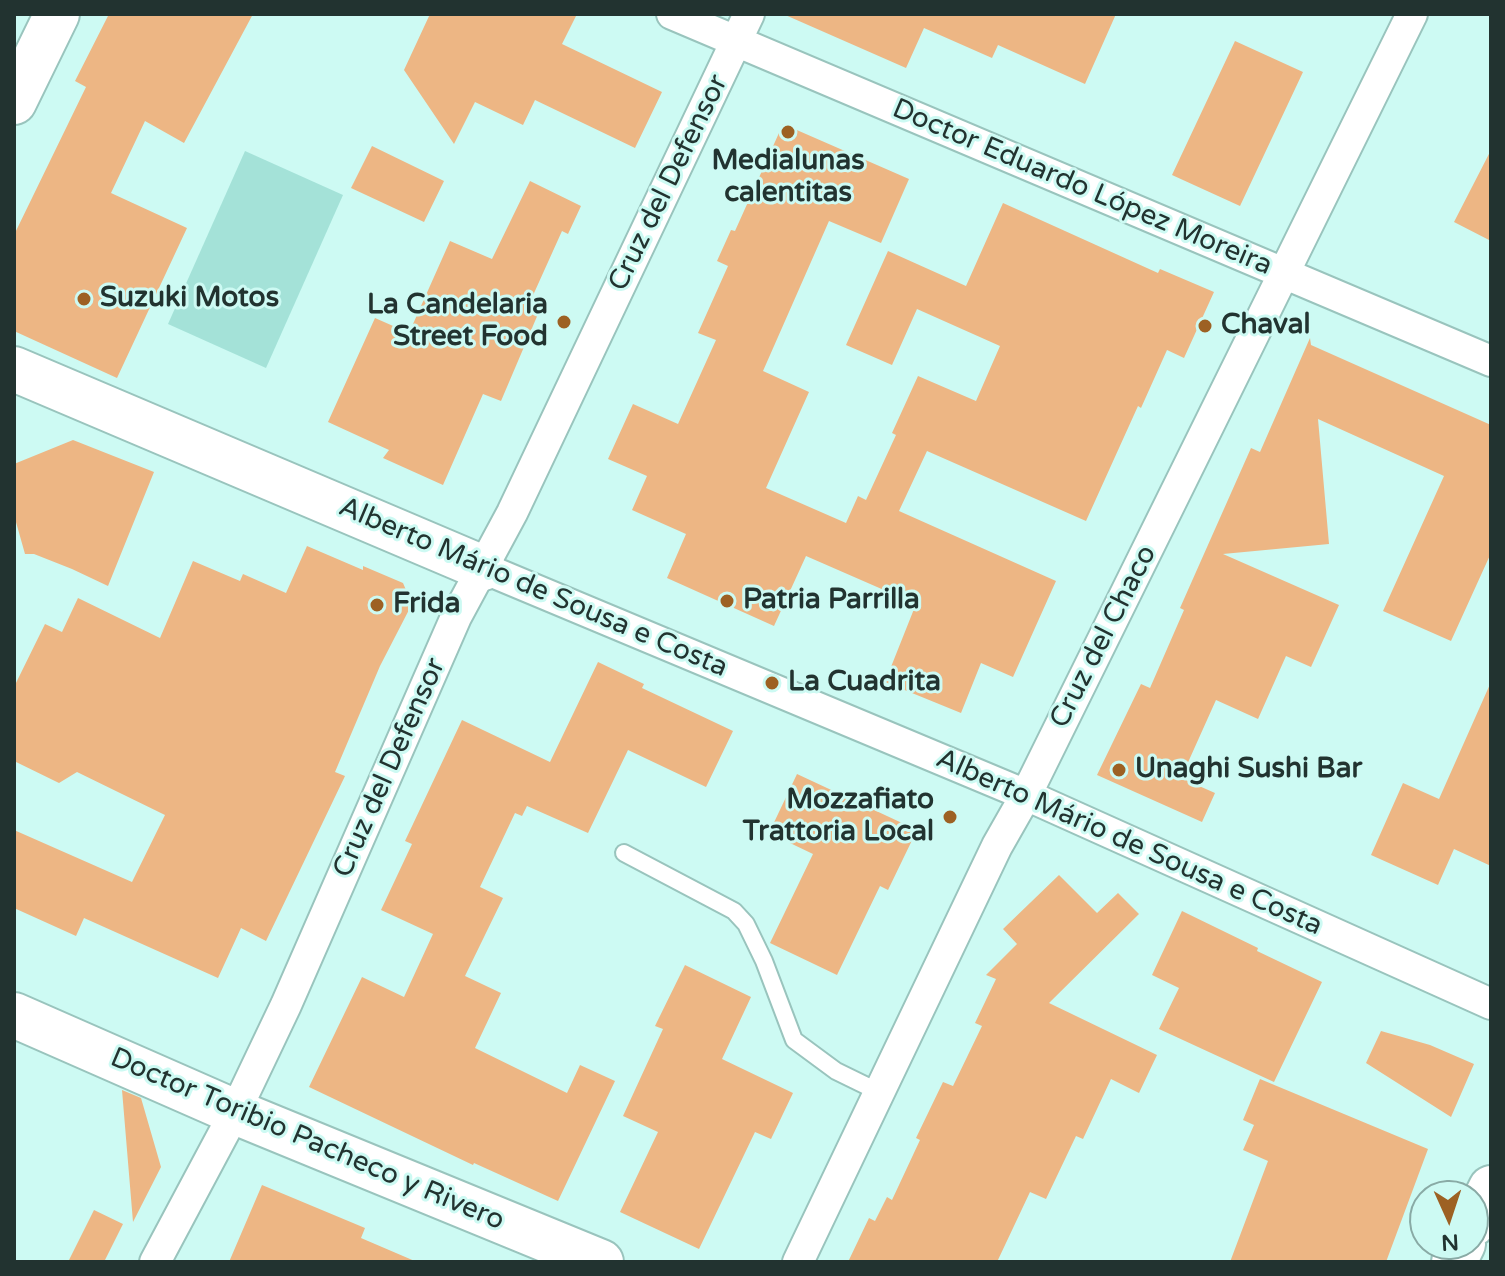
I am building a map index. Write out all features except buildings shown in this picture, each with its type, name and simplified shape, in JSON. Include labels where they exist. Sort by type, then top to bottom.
[{"type":"main road","points":[[14,102],[57,14]]},
{"type":"main road","name":"Alberto Mário de Sousa e Costa","points":[[14,369],[483,568]]},
{"type":"main road","name":"Doctor Toribio Pacheco y Rivero","points":[[14,1015],[235,1112],[601,1262]]},
{"type":"street","name":"Doctor Eduardo López Moreira","points":[[672,14],[1491,361]]},
{"type":"street","name":"Cruz del Defensor","points":[[155,1262],[235,1112],[286,1005],[456,617],[483,568],[749,14]]},
{"type":"street","name":"Cruz del Chaco","points":[[798,1262],[1001,838],[1026,795],[1412,14]]},
{"type":"street","name":"Alberto Mário de Sousa e Costa","points":[[483,568],[1026,795],[1491,1004]]},
{"type":"lane","points":[[624,853],[734,911],[746,924],[764,961],[794,1040],[836,1071],[879,1092]]},
{"type":"green space","points":[[245,151],[343,195],[266,368],[168,324]]},
{"type":"place","name":"Medialunas calentitas","points":[[788,132]]},
{"type":"place","name":"Suzuki Motos","points":[[84,299]]},
{"type":"place","name":"La Candelaria Street Food","points":[[564,322]]},
{"type":"place","name":"Chaval","points":[[1205,326]]},
{"type":"place","name":"Patria Parrilla","points":[[727,601]]},
{"type":"place","name":"Frida","points":[[377,605]]},
{"type":"place","name":"La Cuadrita","points":[[772,683]]},
{"type":"place","name":"Unaghi Sushi Bar","points":[[1119,770]]},
{"type":"place","name":"Mozzafiato Trattoria Local","points":[[950,817]]}]
